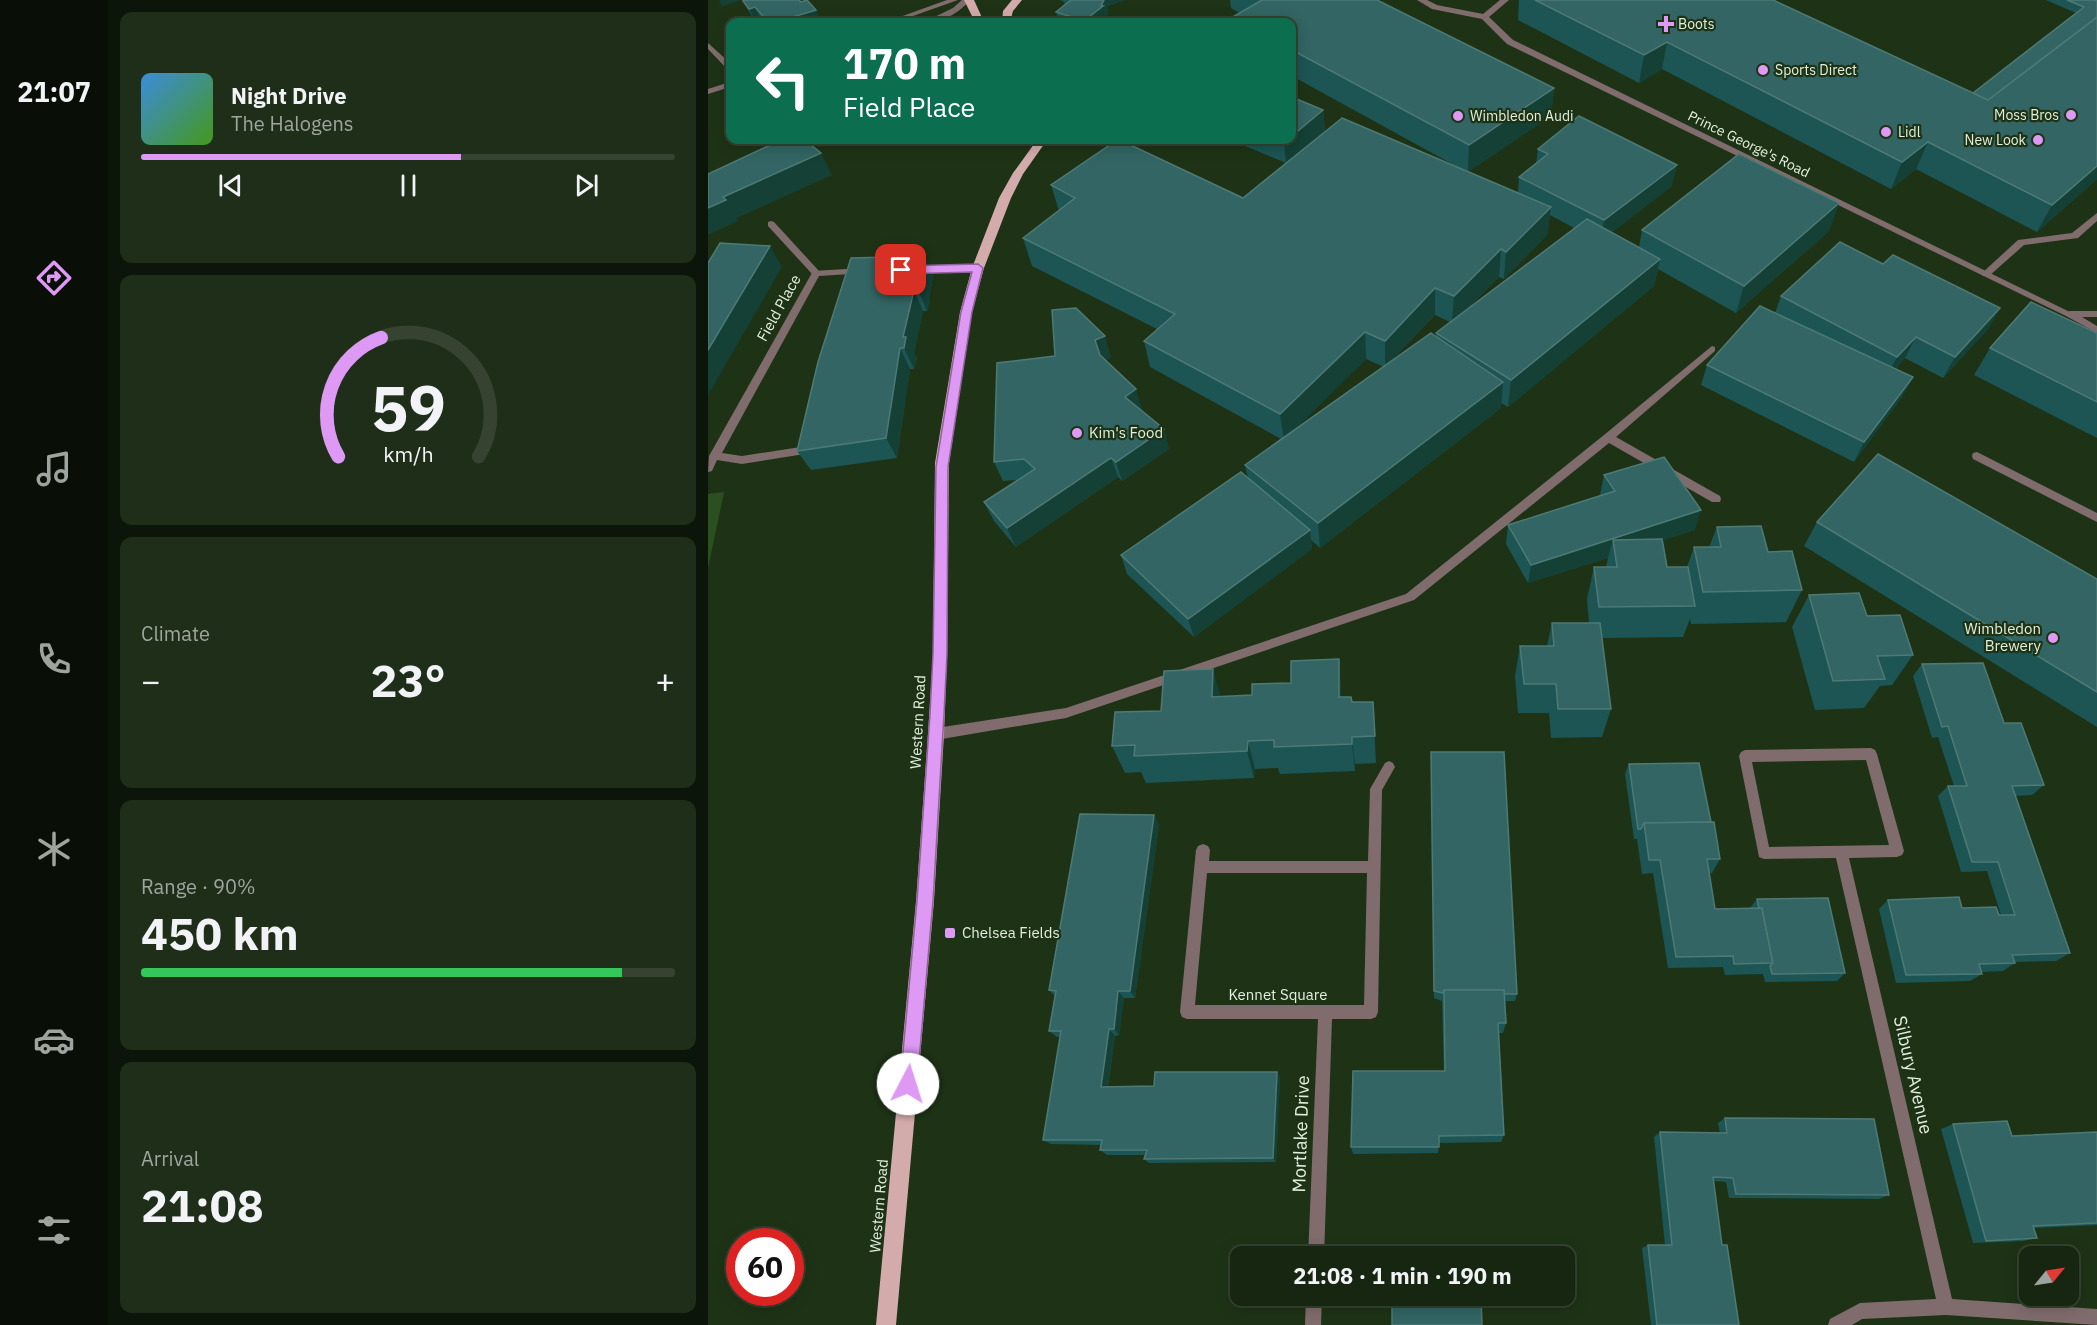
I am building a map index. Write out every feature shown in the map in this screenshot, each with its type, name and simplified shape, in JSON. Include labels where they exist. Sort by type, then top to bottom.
[{"type":"main road","points":[[968,0],[977,18]]},
{"type":"main road","points":[[1007,18],[1008,11],[1017,0]]},
{"type":"main road","name":"Western Road","points":[[886,1325],[925,901],[936,735],[940,654],[942,467],[966,312],[978,268],[1005,198],[1018,173],[1039,144]]},
{"type":"street","points":[[902,18],[954,0]]},
{"type":"street","points":[[937,18],[956,10],[968,0]]},
{"type":"street","points":[[1421,0],[1435,7],[1485,17],[1505,0]]},
{"type":"street","name":"Prince George's Road","points":[[1485,17],[1510,42],[2069,314],[2097,330]]},
{"type":"street","points":[[708,45],[726,64]]},
{"type":"street","points":[[708,92],[726,85]]},
{"type":"street","points":[[1986,274],[2021,242],[2075,236],[2097,216]]},
{"type":"street","points":[[771,224],[816,273]]},
{"type":"street","points":[[907,270],[978,268]]},
{"type":"street","name":"Field Place","points":[[708,468],[816,273],[873,271]]},
{"type":"street","name":"Prince George's Road","points":[[2069,314],[2097,314]]},
{"type":"street","points":[[936,735],[1066,713],[1410,597],[1608,438],[1712,350]]},
{"type":"street","points":[[1608,438],[1716,500]]},
{"type":"street","points":[[714,456],[742,460],[807,450]]},
{"type":"street","points":[[1977,456],[2097,518]]},
{"type":"street","points":[[1871,754],[1897,851],[1841,852],[1764,853],[1745,756],[1871,754]]},
{"type":"street","name":"Kennet Square","points":[[1203,850],[1187,1012],[1371,1012],[1376,789],[1389,767]]},
{"type":"street","name":"Silbury Avenue","points":[[1841,852],[1946,1307]]},
{"type":"street","points":[[1202,867],[1373,867]]},
{"type":"street","name":"Mortlake Drive","points":[[1316,1246],[1325,1012]]},
{"type":"street","points":[[1313,1325],[1314,1306]]},
{"type":"street","points":[[1836,1325],[1860,1311],[1946,1307],[2097,1317]]},
{"type":"green space","points":[[724,492],[723,497],[708,568],[708,494]]},
{"type":"building","points":[[799,0],[801,2],[807,0],[816,10],[789,18],[765,18],[755,7],[749,9],[743,1]]},
{"type":"building","points":[[1071,0],[1104,0],[1101,6],[1103,6],[1088,18],[1075,18],[1056,12]]},
{"type":"building","points":[[1262,0],[1377,0],[1554,88],[1469,145],[1296,52],[1296,18],[1231,18]]},
{"type":"building","points":[[1535,0],[1773,0],[1988,100],[2097,17],[2097,166],[2052,205],[1928,142],[1902,162],[1667,42],[1644,55]]},
{"type":"building","points":[[2067,0],[2097,1],[2097,17],[1988,100],[1973,93],[2084,7]]},
{"type":"building","points":[[1296,99],[1323,110],[1296,133]]},
{"type":"building","points":[[1579,116],[1677,165],[1604,220],[1519,177],[1548,154],[1538,149]]},
{"type":"building","points":[[1342,118],[1551,207],[1506,252],[1501,249],[1454,296],[1435,288],[1385,341],[1365,332],[1280,414],[1144,341],[1175,314],[1023,238],[1075,198],[1051,185],[1111,144],[1128,144],[1243,198]]},
{"type":"building","points":[[772,144],[810,144],[821,153],[723,197],[726,200],[708,208],[708,174]]},
{"type":"building","points":[[1739,154],[1839,203],[1744,286],[1642,230]]},
{"type":"building","points":[[1587,219],[1660,259],[1511,380],[1436,333]]},
{"type":"building","points":[[1840,242],[1883,264],[1893,255],[2000,308],[1955,357],[1916,337],[1897,357],[1781,296]]},
{"type":"building","points":[[720,243],[770,246],[708,350],[708,263]]},
{"type":"building","points":[[924,256],[918,290],[914,290],[903,337],[906,337],[904,348],[900,348],[886,438],[797,451],[818,362],[851,258]]},
{"type":"building","points":[[2031,302],[2097,333],[2097,402],[1990,348]]},
{"type":"building","points":[[1760,306],[1913,377],[1864,442],[1707,365]]},
{"type":"building","name":"Kim's Food","points":[[1076,308],[1105,336],[1095,340],[1100,355],[1136,389],[1125,397],[1164,429],[1116,462],[1111,458],[1007,528],[984,502],[1035,469],[1024,459],[994,462],[997,363],[1055,356],[1052,310]]},
{"type":"building","points":[[1431,333],[1503,382],[1318,523],[1245,465]]},
{"type":"building","points":[[1878,454],[2097,579],[2097,692],[1817,522]]},
{"type":"building","points":[[1664,457],[1701,510],[1531,565],[1508,525],[1615,491],[1604,475]]},
{"type":"building","points":[[1241,472],[1310,530],[1188,619],[1121,555]]},
{"type":"building","points":[[1761,526],[1768,552],[1792,551],[1802,590],[1703,592],[1694,547],[1721,547],[1717,527]]},
{"type":"building","points":[[1662,539],[1667,567],[1688,567],[1695,606],[1599,607],[1594,567],[1617,567],[1613,540]]},
{"type":"building","points":[[1859,593],[1867,616],[1900,615],[1913,655],[1877,656],[1885,679],[1833,681],[1809,595]]},
{"type":"building","points":[[1552,623],[1600,623],[1611,709],[1558,709],[1556,684],[1524,684],[1520,646],[1554,646]]},
{"type":"building","points":[[1339,659],[1339,697],[1351,697],[1352,702],[1373,702],[1375,736],[1352,737],[1352,744],[1274,747],[1274,740],[1248,741],[1247,751],[1134,756],[1135,745],[1112,746],[1115,712],[1161,711],[1164,671],[1213,669],[1212,697],[1252,695],[1252,684],[1291,683],[1291,661]]},
{"type":"building","points":[[1983,663],[2004,723],[2021,723],[2044,785],[2012,786],[2070,953],[2012,955],[2015,963],[1979,964],[1982,974],[1906,975],[1888,900],[1959,897],[1962,908],[1996,907],[1999,915],[2015,915],[1998,862],[1972,862],[1948,786],[1967,786],[1948,726],[1942,727],[1922,664]]},
{"type":"building","points":[[1431,752],[1504,752],[1517,994],[1504,994],[1504,990],[1444,990],[1443,993],[1434,991]]},
{"type":"building","points":[[1699,763],[1711,822],[1644,823],[1641,829],[1638,829],[1629,764]]},
{"type":"building","points":[[1080,814],[1154,815],[1130,991],[1118,991],[1114,1029],[1109,1029],[1101,1087],[1154,1086],[1155,1072],[1277,1072],[1273,1158],[1144,1159],[1147,1150],[1100,1150],[1102,1140],[1043,1140],[1061,1031],[1049,1031],[1056,991],[1049,990]]},
{"type":"building","points":[[1714,822],[1720,859],[1707,859],[1715,909],[1762,908],[1773,963],[1734,964],[1733,956],[1676,957],[1660,860],[1649,860],[1644,823]]},
{"type":"building","points":[[1828,898],[1845,973],[1772,974],[1770,966],[1773,963],[1762,908],[1759,908],[1757,899]]},
{"type":"building","points":[[1444,990],[1504,990],[1506,1023],[1498,1023],[1504,1135],[1439,1136],[1439,1147],[1351,1147],[1353,1071],[1445,1071]]},
{"type":"building","points":[[1725,1118],[1874,1119],[1889,1195],[1736,1194],[1733,1178],[1713,1177],[1722,1245],[1727,1245],[1739,1325],[1657,1325],[1648,1245],[1672,1245],[1660,1132],[1727,1133]]},
{"type":"building","points":[[2007,1121],[2012,1136],[2097,1132],[2097,1223],[2033,1226],[2037,1238],[1986,1241],[1953,1124]]},
{"type":"building","points":[[1392,1306],[1481,1306],[1482,1325],[1392,1325]]},
{"type":"place","name":"Boots","points":[[1666,24]]},
{"type":"place","name":"Sports Direct","points":[[1763,70]]},
{"type":"place","name":"Moss Bros","points":[[2071,115]]},
{"type":"place","name":"Wimbledon Audi","points":[[1458,116]]},
{"type":"place","name":"Lidl","points":[[1886,132]]},
{"type":"place","name":"New Look","points":[[2038,140]]},
{"type":"place","name":"Kim's Food","points":[[1077,433]]},
{"type":"place","name":"Wimbledon Brewery","points":[[2053,638]]},
{"type":"place","name":"Chelsea Fields","points":[[950,933]]},
{"type":"route","points":[[901,270],[978,268],[966,312],[942,467],[937,714],[925,901],[908,1084]]}]
